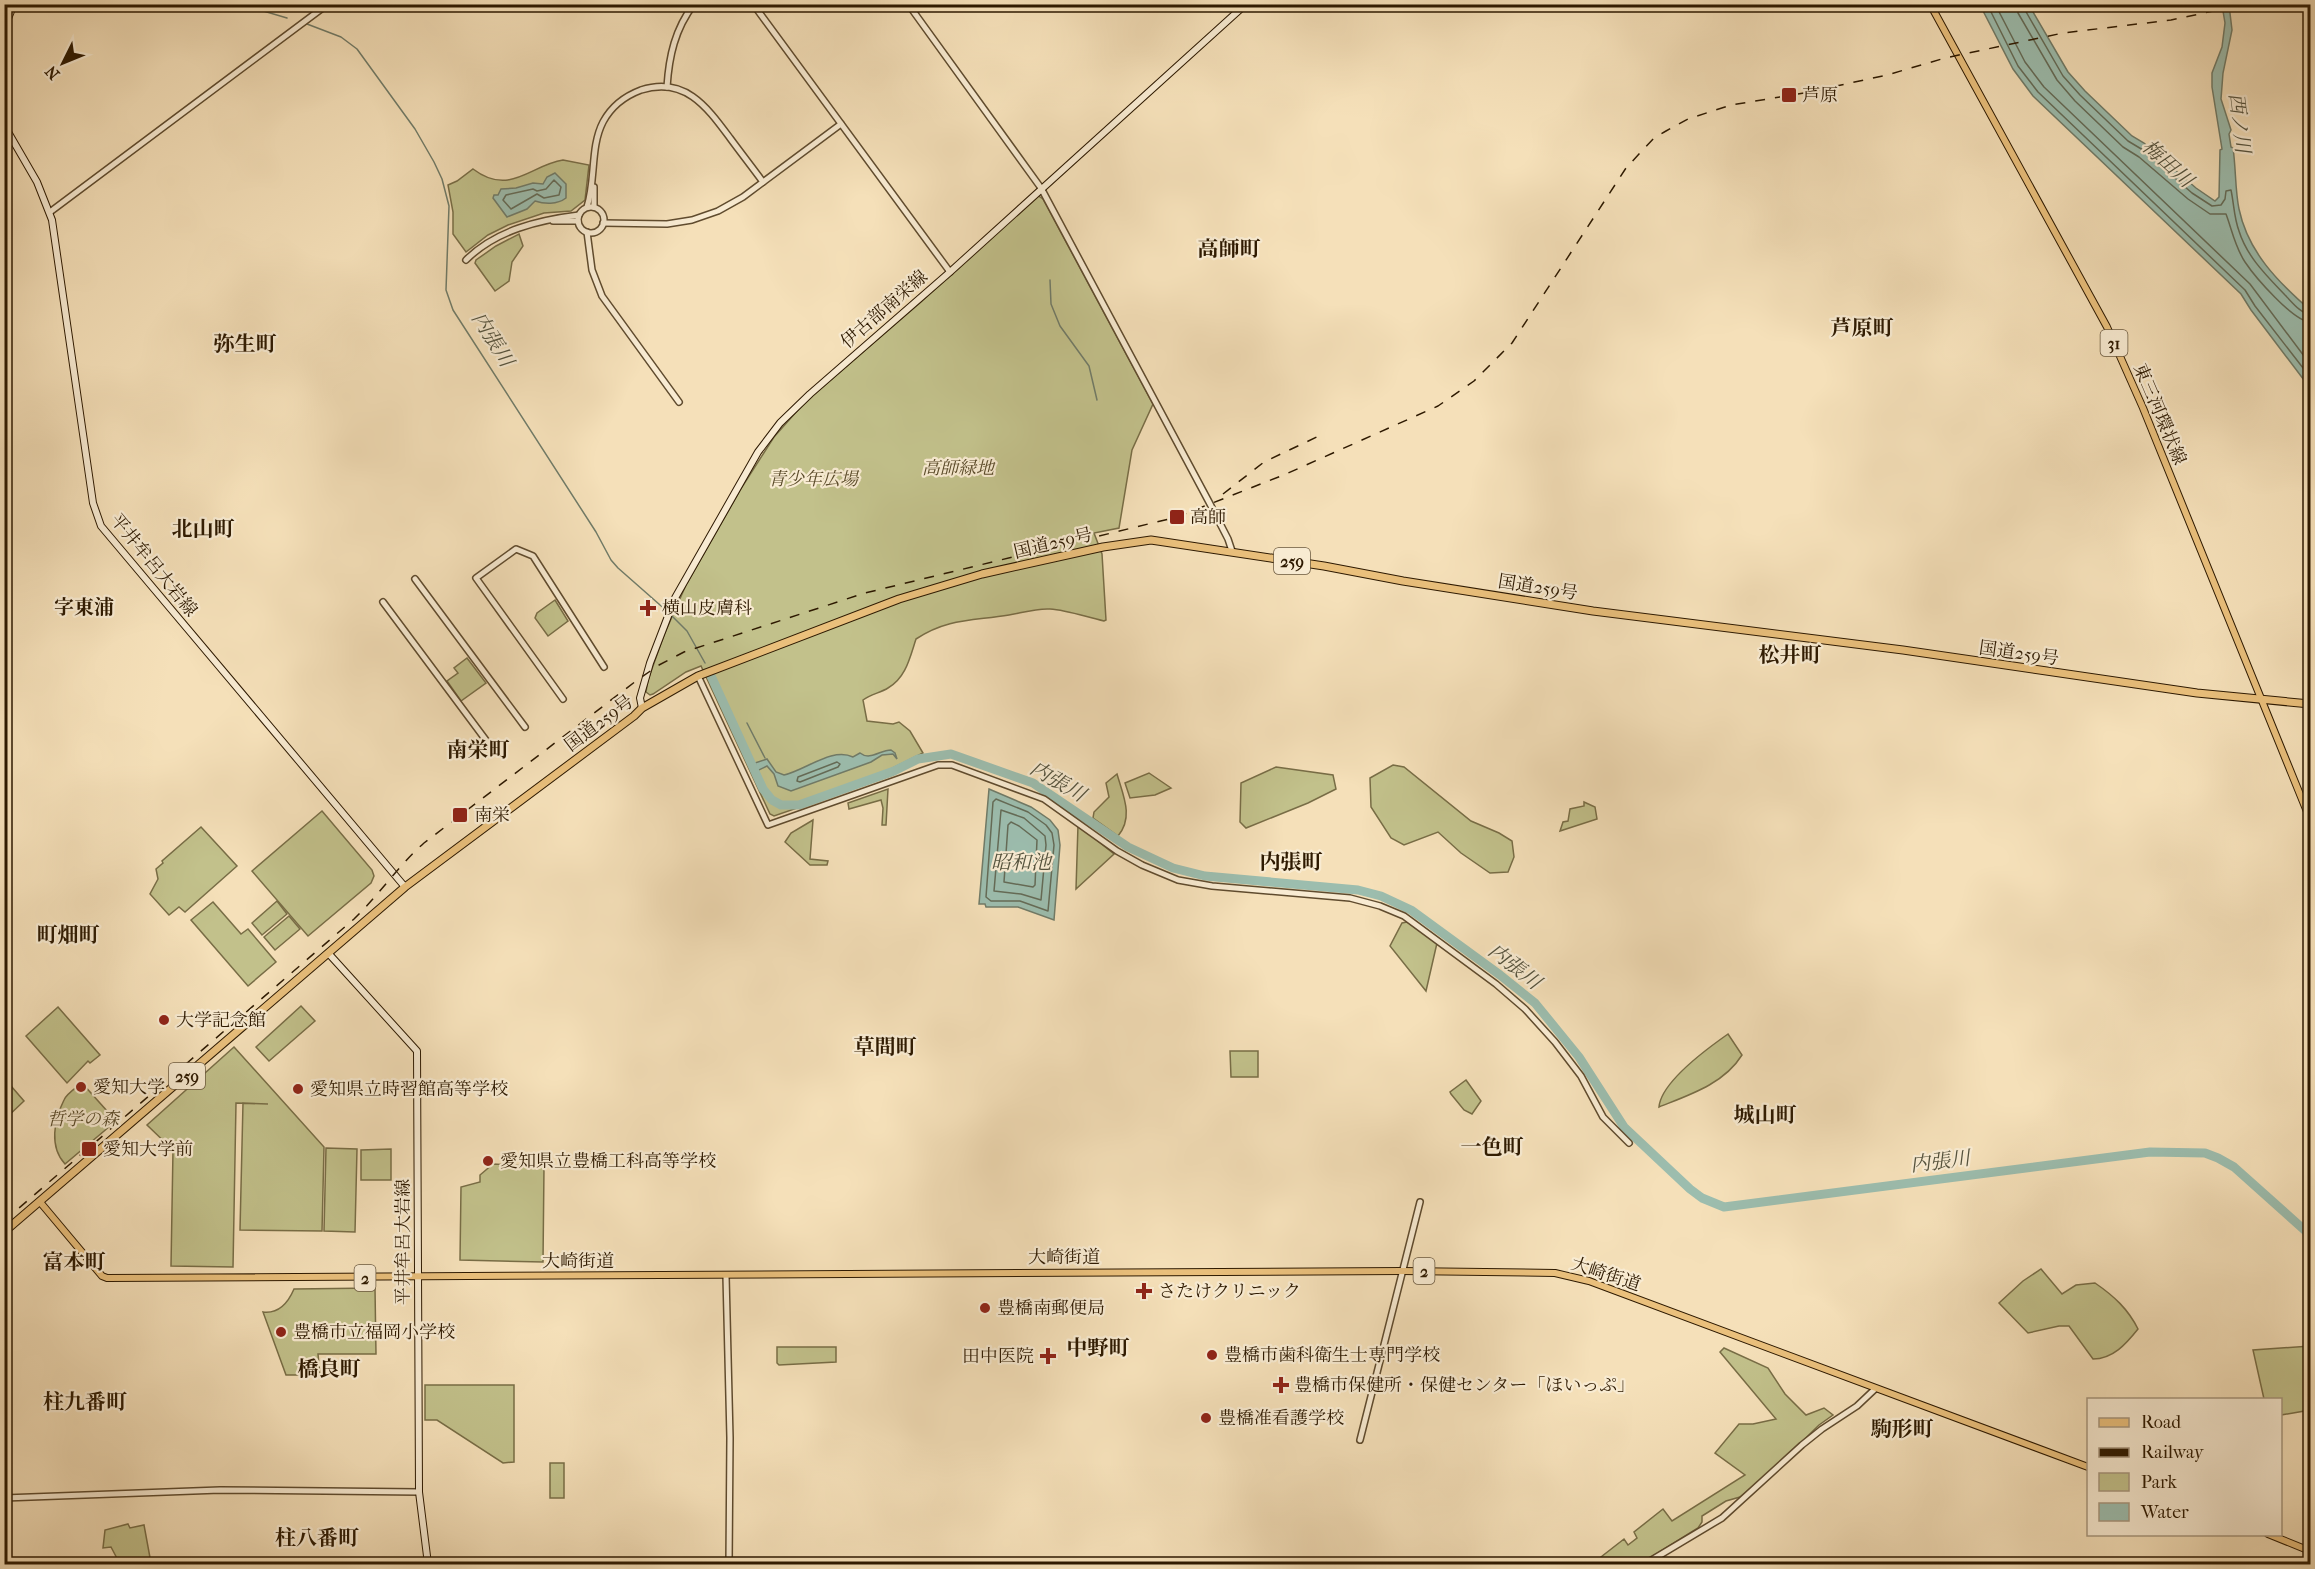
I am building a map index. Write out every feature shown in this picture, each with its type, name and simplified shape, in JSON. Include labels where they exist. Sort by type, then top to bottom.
[{"type":"highway","name":"国道259号","points":[[4,1232],[405,887],[642,708],[698,676],[899,599],[1004,569],[1103,547],[1151,540],[1232,551],[1593,611],[1903,650],[2197,693],[2310,704]]},
{"type":"main road","points":[[4,28],[14,4]]},
{"type":"main road","name":"伊古部南栄線","points":[[642,708],[640,698],[668,613],[719,519],[768,437],[810,394],[950,272],[1246,4]]},
{"type":"main road","name":"東三河環状線","points":[[1930,4],[2107,327],[2143,408],[2310,819]]},
{"type":"main road","name":"平井牟呂大岩線","points":[[4,125],[38,182],[50,212],[93,502],[100,526],[405,887]]},
{"type":"main road","name":"平井牟呂大岩線","points":[[328,954],[417,1051],[419,1492],[428,1564]]},
{"type":"main road","name":"大崎街道","points":[[40,1202],[102,1276],[107,1278],[1402,1271],[1555,1273],[1577,1278],[2087,1467]]},
{"type":"main road","points":[[2273,1536],[2310,1551]]},
{"type":"street","points":[[50,212],[328,4]]},
{"type":"street","points":[[667,87],[675,36],[694,4]]},
{"type":"street","points":[[753,4],[950,272]]},
{"type":"street","points":[[908,4],[1041,188],[1204,492],[1232,551]]},
{"type":"street","points":[[466,260],[483,246],[513,229],[547,220],[578,218],[591,207],[600,129],[613,108],[626,97],[640,91],[667,87],[685,92],[704,104],[763,182]]},
{"type":"street","points":[[603,220],[666,224],[705,216],[730,205],[841,124]]},
{"type":"street","points":[[591,207],[600,211],[603,220]]},
{"type":"street","points":[[578,218],[581,228],[587,232],[594,232]]},
{"type":"street","points":[[591,264],[594,232],[603,220]]},
{"type":"street","points":[[587,232],[591,264],[598,287],[610,308],[679,402]]},
{"type":"street","points":[[563,699],[476,578],[516,549],[533,556],[604,667]]},
{"type":"street","points":[[415,579],[525,728]]},
{"type":"street","points":[[383,602],[494,751]]},
{"type":"street","points":[[698,676],[768,825],[938,765],[952,765],[1044,799],[1117,851],[1142,865],[1178,880],[1212,886],[1350,898],[1380,906],[1418,925],[1525,1009],[1555,1042],[1581,1076],[1604,1117],[1629,1143]]},
{"type":"street","points":[[1360,1440],[1420,1202]]},
{"type":"street","points":[[726,1276],[730,1438],[729,1564]]},
{"type":"street","points":[[1645,1564],[1722,1518],[1802,1445],[1857,1406],[1875,1389]]},
{"type":"street","points":[[4,1498],[220,1490],[419,1492]]},
{"type":"green space","points":[[563,160],[589,165],[585,200],[571,211],[544,213],[508,225],[488,235],[466,252],[453,234],[453,212],[448,185],[473,169],[486,177],[509,180]]},
{"type":"green space","name":"高師緑地","points":[[1037,195],[1043,199],[1153,404],[1132,450],[1119,528],[1094,533],[1102,554],[1106,620],[1070,612],[1040,609],[950,624],[916,639],[899,679],[888,688],[863,700],[867,721],[893,724],[899,722],[910,731],[923,753],[891,769],[893,775],[774,816],[770,814],[701,666],[686,672],[653,694],[646,692],[664,635],[686,585],[742,487],[774,437],[805,402],[921,302]]},
{"type":"green space","points":[[519,234],[523,246],[512,262],[509,281],[495,291],[475,263],[476,260]]},
{"type":"green space","points":[[555,600],[568,621],[548,636],[535,618],[537,613]]},
{"type":"green space","points":[[467,658],[486,683],[461,701],[447,681],[458,673],[454,668]]},
{"type":"green space","points":[[1393,765],[1404,767],[1471,821],[1512,841],[1514,857],[1508,872],[1490,873],[1461,853],[1438,832],[1404,845],[1391,838],[1371,807],[1370,778]]},
{"type":"green space","points":[[1276,767],[1333,775],[1336,789],[1246,828],[1240,822],[1241,783]]},
{"type":"green space","points":[[1149,773],[1171,788],[1155,795],[1130,798],[1125,783]]},
{"type":"green space","points":[[1117,774],[1126,806],[1123,829],[1118,836],[1093,818],[1094,812],[1109,797],[1106,783]]},
{"type":"green space","points":[[888,789],[886,825],[882,825],[881,800],[849,809],[848,803]]},
{"type":"green space","points":[[1584,802],[1595,807],[1597,819],[1560,831],[1563,822],[1568,821],[1570,809],[1584,806]]},
{"type":"green space","points":[[322,811],[372,870],[374,876],[371,883],[308,936],[252,871]]},
{"type":"green space","points":[[813,820],[810,859],[828,861],[827,865],[810,865],[785,842],[791,833]]},
{"type":"green space","points":[[1078,825],[1114,854],[1076,889]]},
{"type":"green space","points":[[201,827],[237,866],[185,912],[179,907],[169,915],[150,894],[158,879],[156,869]]},
{"type":"green space","points":[[277,901],[287,914],[262,935],[252,923]]},
{"type":"green space","points":[[213,902],[241,934],[248,929],[276,962],[248,986],[191,920]]},
{"type":"green space","points":[[289,916],[300,929],[275,950],[264,937]]},
{"type":"green space","points":[[1407,922],[1437,943],[1426,991],[1390,946],[1402,923]]},
{"type":"green space","points":[[301,1006],[315,1021],[269,1061],[256,1047]]},
{"type":"green space","points":[[58,1007],[100,1055],[90,1063],[88,1061],[67,1083],[26,1036]]},
{"type":"green space","points":[[1728,1034],[1742,1055],[1726,1074],[1705,1087],[1659,1107],[1662,1097],[1676,1077]]},
{"type":"green space","points":[[234,1047],[324,1147],[322,1231],[240,1230],[243,1103],[236,1103],[233,1267],[171,1266],[173,1150],[147,1125]]},
{"type":"green space","points":[[1230,1051],[1258,1051],[1258,1077],[1231,1077]]},
{"type":"green space","points":[[5,1079],[24,1101],[4,1119]]},
{"type":"green space","points":[[1466,1080],[1481,1101],[1472,1114],[1464,1110],[1450,1092]]},
{"type":"green space","name":"哲学の森","points":[[82,1083],[116,1121],[65,1164],[55,1142],[56,1125],[65,1097]]},
{"type":"green space","points":[[326,1148],[357,1149],[355,1232],[324,1231]]},
{"type":"green space","points":[[391,1149],[391,1180],[361,1180],[361,1150]]},
{"type":"green space","points":[[493,1164],[544,1167],[543,1262],[460,1260],[461,1187],[480,1182],[480,1175]]},
{"type":"green space","points":[[2041,1269],[2062,1294],[2076,1285],[2095,1283],[2120,1303],[2138,1329],[2124,1345],[2113,1353],[2093,1359],[2069,1326],[2028,1333],[1999,1303],[2023,1281]]},
{"type":"green space","points":[[375,1288],[376,1354],[318,1354],[320,1375],[286,1375],[263,1312],[278,1309],[289,1299],[294,1289]]},
{"type":"green space","points":[[2310,1346],[2310,1410],[2282,1415],[2282,1398],[2264,1398],[2253,1350]]},
{"type":"green space","points":[[777,1347],[836,1347],[836,1362],[779,1365]]},
{"type":"green space","points":[[1724,1348],[1768,1368],[1785,1394],[1806,1415],[1824,1408],[1833,1415],[1740,1497],[1726,1501],[1702,1516],[1702,1522],[1698,1528],[1640,1564],[1592,1564],[1624,1539],[1628,1545],[1637,1538],[1634,1532],[1663,1509],[1672,1521],[1745,1475],[1715,1453],[1739,1424],[1753,1424],[1776,1419],[1720,1352]]},
{"type":"green space","points":[[425,1385],[514,1385],[514,1462],[503,1463],[437,1420],[425,1420]]},
{"type":"green space","points":[[550,1463],[564,1463],[564,1498],[550,1498]]},
{"type":"green space","points":[[128,1524],[130,1528],[144,1525],[151,1563],[120,1564],[111,1547],[103,1548],[105,1530]]},
{"type":"water","points":[[1980,5],[2029,5],[2068,72],[2085,91],[2132,136],[2144,143],[2196,188],[2215,201],[2219,197],[2220,150],[2222,149],[2212,87],[2212,73],[2222,47],[2225,23],[2222,5],[2229,5],[2232,30],[2223,73],[2221,99],[2231,130],[2229,134],[2233,148],[2239,209],[2249,239],[2266,265],[2310,310],[2310,388],[2241,294],[2033,96],[2013,69]]},
{"type":"water","points":[[555,173],[566,184],[566,198],[559,202],[535,201],[527,209],[507,217],[493,198],[501,189],[533,183],[543,184],[547,177]]},
{"type":"water","points":[[891,750],[897,759],[893,754],[882,755],[871,762],[791,791],[778,786],[774,774],[767,766],[757,771],[755,763],[767,759],[776,772],[784,775],[836,755],[853,757],[860,753],[871,756]]},
{"type":"water","name":"昭和池","points":[[989,789],[1031,807],[1050,820],[1058,830],[1060,845],[1054,920],[1018,907],[986,907],[985,904],[979,904]]},
{"type":"waterway","name":"内張川","points":[[240,4],[287,18]]},
{"type":"waterway","name":"内張川","points":[[307,24],[341,37],[357,49],[415,129],[442,179],[449,206],[446,290],[453,310],[596,532],[611,560],[668,612]]},
{"type":"waterway","points":[[1050,280],[1051,304],[1060,326],[1089,366],[1097,400]]},
{"type":"waterway","name":"内張川","points":[[671,615],[687,631],[705,663]]},
{"type":"waterway","name":"内張川","points":[[711,676],[763,789],[772,800],[781,805],[799,805],[894,771],[918,759],[951,754],[1033,783],[1128,847],[1173,868],[1205,876],[1358,890],[1381,896],[1411,910],[1535,1003],[1579,1057],[1624,1127],[1690,1189],[1702,1198],[1724,1207],[2150,1152],[2205,1153],[2234,1167],[2310,1235]]},
{"type":"waterway","points":[[747,723],[765,758]]},
{"type":"railway","points":[[4,1221],[354,919],[424,843],[659,665],[684,652],[865,593],[1177,517],[1286,474],[1438,406],[1474,381],[1512,343],[1626,168],[1654,138],[1688,119],[1731,105],[1804,93],[1887,75],[1945,58],[2063,33],[2171,20],[2247,4]]},
{"type":"railway","points":[[1223,494],[1264,462],[1321,435]]},
{"type":"place","name":"芦原","points":[[1789,95]]},
{"type":"place","name":"高師","points":[[1177,517]]},
{"type":"place","name":"横山皮膚科","points":[[648,608]]},
{"type":"place","name":"南栄","points":[[460,815]]},
{"type":"place","name":"大学記念館","points":[[164,1020]]},
{"type":"place","name":"愛知大学","points":[[81,1087]]},
{"type":"place","name":"愛知県立時習館高等学校","points":[[298,1089]]},
{"type":"place","name":"愛知大学前","points":[[89,1149]]},
{"type":"place","name":"愛知県立豊橋工科高等学校","points":[[488,1161]]},
{"type":"place","name":"さたけクリニック","points":[[1144,1291]]},
{"type":"place","name":"豊橋南郵便局","points":[[985,1308]]},
{"type":"place","name":"豊橋市立福岡小学校","points":[[281,1332]]},
{"type":"place","name":"豊橋市歯科衛生士専門学校","points":[[1212,1355]]},
{"type":"place","name":"田中医院","points":[[1048,1356]]},
{"type":"place","name":"豊橋市保健所・保健センター「ほいっぷ」","points":[[1281,1385]]},
{"type":"place","name":"豊橋准看護学校","points":[[1206,1418]]},
{"type":"district","name":"高師町","points":[[1229,249]]},
{"type":"district","name":"芦原町","points":[[1862,328]]},
{"type":"district","name":"弥生町","points":[[245,344]]},
{"type":"district","name":"北山町","points":[[203,529]]},
{"type":"district","name":"字東浦","points":[[84,607]]},
{"type":"district","name":"松井町","points":[[1790,655]]},
{"type":"district","name":"南栄町","points":[[478,750]]},
{"type":"district","name":"内張町","points":[[1291,862]]},
{"type":"district","name":"町畑町","points":[[68,935]]},
{"type":"district","name":"草間町","points":[[885,1047]]},
{"type":"district","name":"城山町","points":[[1765,1115]]},
{"type":"district","name":"一色町","points":[[1492,1147]]},
{"type":"district","name":"富本町","points":[[74,1262]]},
{"type":"district","name":"中野町","points":[[1098,1348]]},
{"type":"district","name":"橋良町","points":[[329,1369]]},
{"type":"district","name":"柱九番町","points":[[85,1402]]},
{"type":"district","name":"駒形町","points":[[1902,1429]]},
{"type":"district","name":"柱八番町","points":[[317,1538]]},
{"type":"water label","name":"西ノ川","points":[[2240,123]]},
{"type":"water label","name":"梅田川","points":[[2168,163]]},
{"type":"park label","name":"青少年広場","points":[[813,479]]}]
